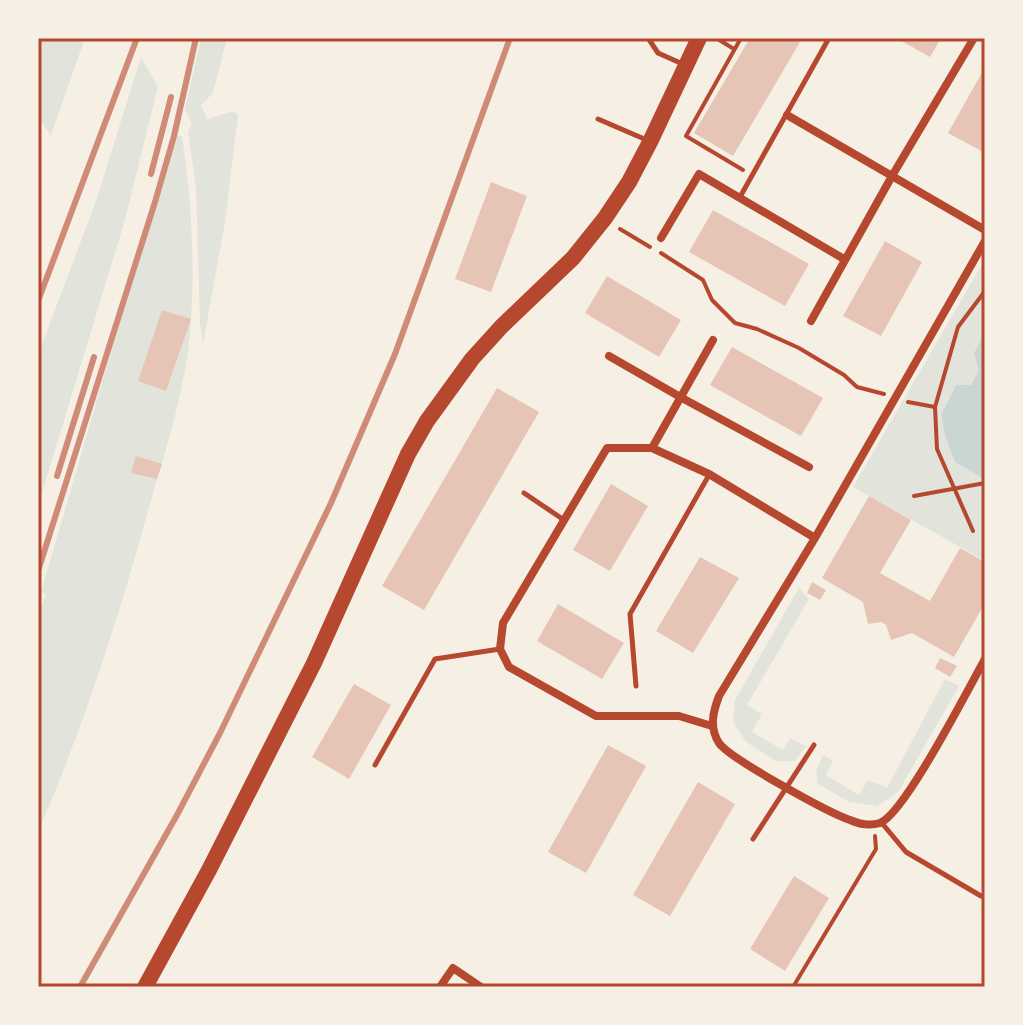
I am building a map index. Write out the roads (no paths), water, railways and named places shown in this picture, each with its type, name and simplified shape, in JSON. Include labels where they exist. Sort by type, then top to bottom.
[{"type":"highway","points":[[145,987],[209,870],[314,663],[408,454],[427,421],[472,359],[573,258],[605,218],[650,142],[699,38]]},
{"type":"street","points":[[811,321],[974,38]]},
{"type":"street","points":[[787,115],[985,230]]},
{"type":"street","points":[[661,238],[699,174],[844,259]]},
{"type":"street","points":[[985,241],[815,538],[719,696],[712,726],[716,739],[725,751],[847,820],[878,823],[903,800],[985,659]]},
{"type":"street","points":[[652,448],[713,340]]},
{"type":"street","points":[[609,356],[809,467]]},
{"type":"street","points":[[712,726],[679,716],[596,716],[509,667],[500,649],[503,623],[607,448],[652,448],[709,474],[815,538]]},
{"type":"street","points":[[440,987],[453,968],[481,987]]},
{"type":"lane","points":[[648,38],[658,53],[685,65]]},
{"type":"lane","points":[[740,197],[829,38]]},
{"type":"lane","points":[[598,119],[650,142]]},
{"type":"lane","points":[[636,686],[630,614],[709,474]]},
{"type":"lane","points":[[524,493],[564,520]]},
{"type":"lane","points":[[375,765],[435,659],[500,649]]},
{"type":"lane","points":[[753,839],[814,745]]},
{"type":"lane","points":[[878,823],[906,852],[981,896]]},
{"type":"railway","points":[[38,301],[137,38]]},
{"type":"railway","points":[[38,571],[155,202],[174,136],[196,38]]},
{"type":"railway","points":[[80,987],[220,733],[331,503],[395,354],[510,38]]},
{"type":"railway","points":[[151,174],[171,97]]},
{"type":"railway","points":[[57,476],[94,357]]}]
